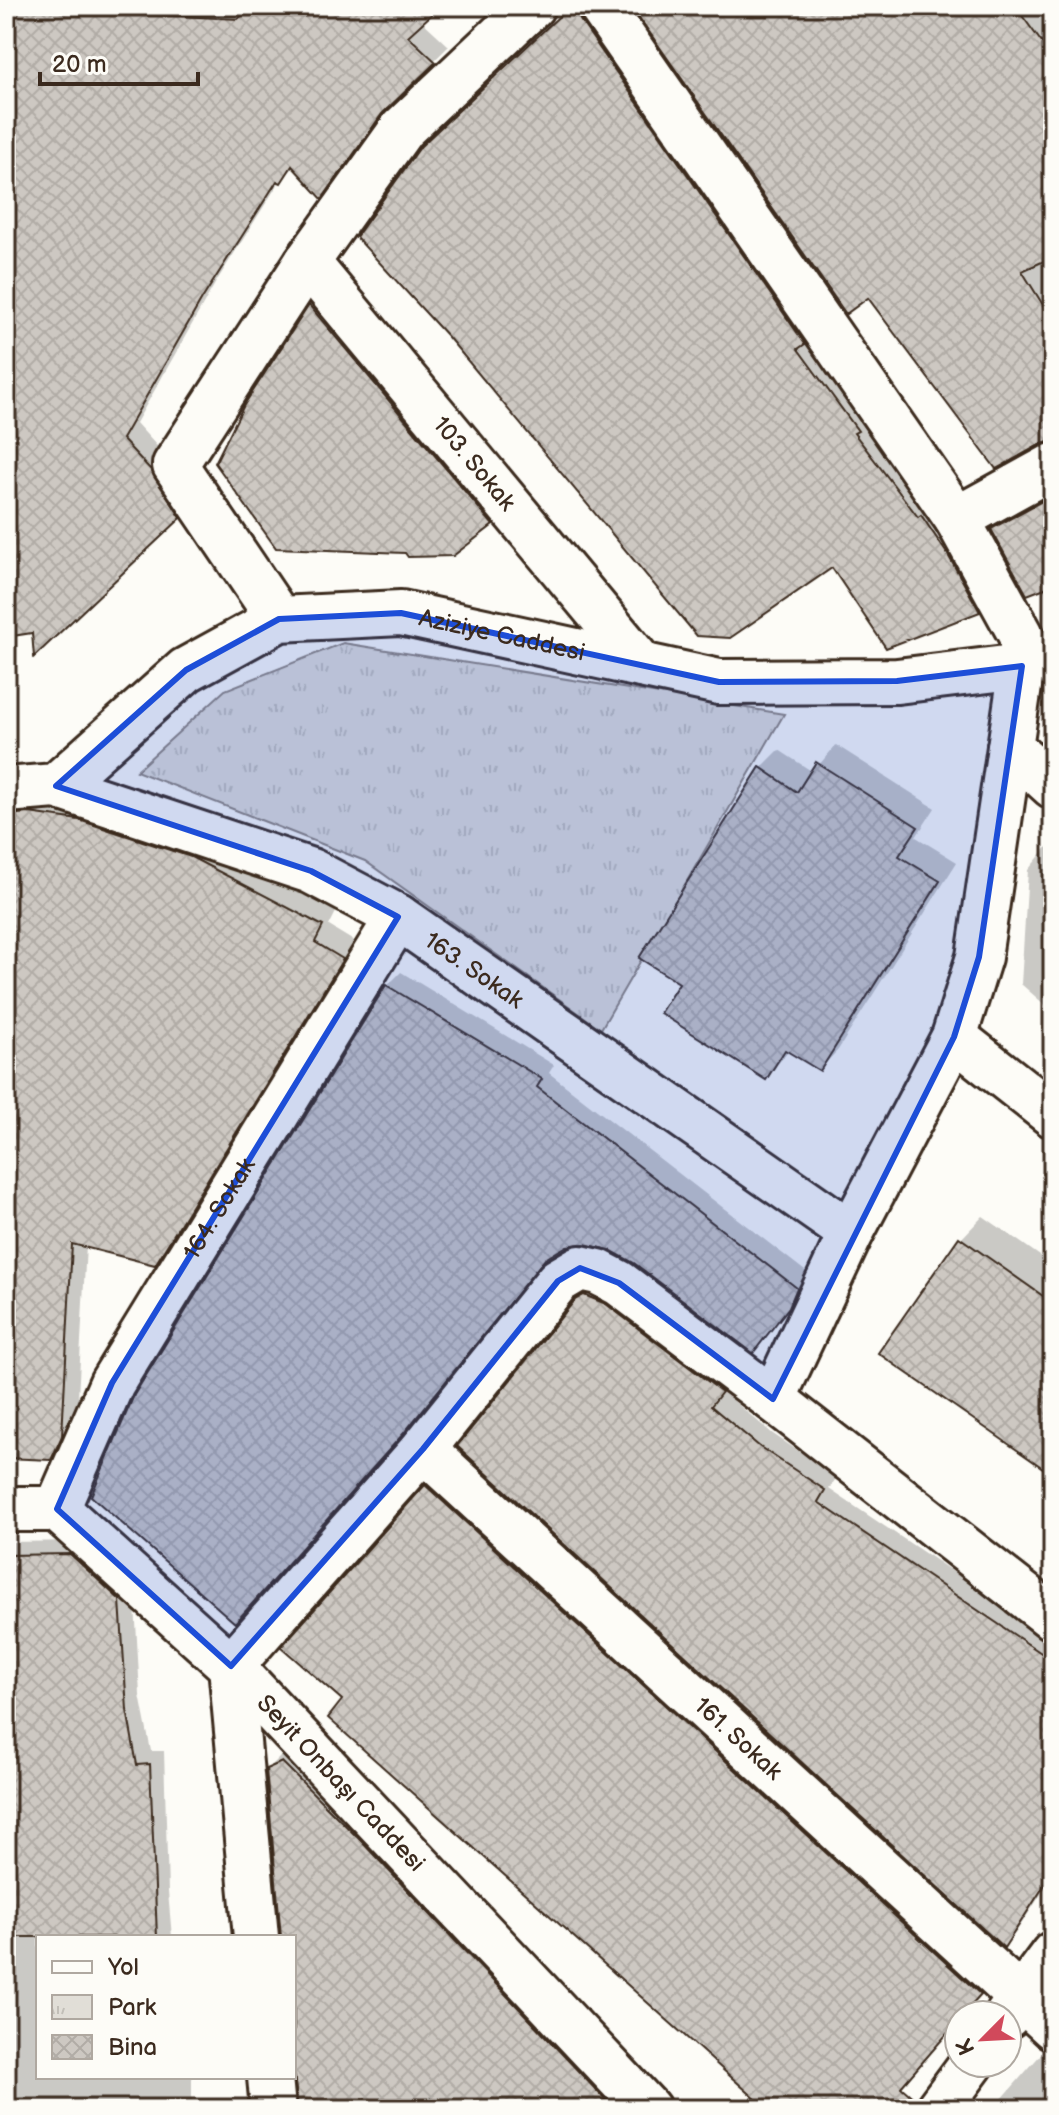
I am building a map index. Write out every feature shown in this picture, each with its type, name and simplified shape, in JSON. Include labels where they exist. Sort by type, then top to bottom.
[{"type":"street","points":[[279,619],[175,465],[307,262],[402,129],[532,6]]},
{"type":"street","points":[[601,6],[957,519],[1037,660],[1010,747],[979,957],[954,1037],[851,1233],[773,1399]]},
{"type":"street","name":"103. Sokak","points":[[307,262],[642,665]]},
{"type":"street","points":[[957,519],[1053,466]]},
{"type":"street","name":"Aziziye Caddesi","points":[[56,786],[186,670],[279,619],[401,613],[719,682],[897,681],[1037,660]]},
{"type":"street","points":[[1010,747],[1053,786]]},
{"type":"street","points":[[6,790],[56,786]]},
{"type":"street","name":"163. Sokak","points":[[56,786],[311,871],[398,917],[851,1233]]},
{"type":"street","name":"164. Sokak","points":[[57,1509],[112,1383],[398,917]]},
{"type":"street","points":[[954,1037],[1053,1115]]},
{"type":"street","points":[[256,1935],[231,1666],[423,1449],[558,1281],[580,1268],[598,1272],[619,1283],[1053,1618]]},
{"type":"street","name":"161. Sokak","points":[[423,1449],[1006,1999]]},
{"type":"street","points":[[6,1509],[57,1509]]},
{"type":"street","name":"Seyit Onbaşı Caddesi","points":[[57,1509],[231,1666],[648,2109]]},
{"type":"street","points":[[1020,1999],[1053,1954]]},
{"type":"street","name":"161. Sokak","points":[[1023,2012],[1053,2027]]},
{"type":"street","points":[[270,2079],[273,2109]]},
{"type":"street","points":[[938,2109],[960,2079]]},
{"type":"highlighted area","points":[[401,613],[719,682],[897,681],[1022,666],[979,957],[954,1037],[773,1399],[619,1283],[580,1268],[558,1281],[423,1449],[231,1666],[57,1509],[112,1383],[398,917],[311,871],[56,786],[186,670],[279,619]]},
{"type":"green space","points":[[343,643],[784,714],[601,1029],[365,861],[136,771],[225,690]]},
{"type":"building","points":[[6,6],[146,6],[143,14],[238,19],[252,6],[441,6],[408,36],[436,62],[382,114],[322,199],[292,166],[281,183],[277,181],[202,299],[122,439],[152,471],[181,518],[34,657],[32,633],[6,637]]},
{"type":"building","points":[[570,6],[576,6],[580,20],[805,344],[798,349],[858,431],[854,433],[918,517],[921,515],[980,612],[886,648],[832,568],[730,638],[697,636],[448,337],[356,237],[421,146]]},
{"type":"building","points":[[631,6],[1015,6],[1053,58],[1053,257],[1022,271],[1053,321],[1053,441],[1041,444],[996,469],[868,298],[846,314]]},
{"type":"building","points":[[309,305],[493,525],[453,556],[408,557],[405,553],[276,548],[215,463],[244,405]]},
{"type":"building","points":[[1053,495],[1053,585],[1027,595],[991,529]]},
{"type":"building","points":[[816,762],[918,827],[899,856],[940,881],[820,1071],[785,1050],[766,1080],[660,1013],[679,983],[639,958],[760,767],[797,792]]},
{"type":"building","points":[[29,813],[79,820],[191,857],[323,926],[315,942],[343,959],[155,1265],[72,1244],[62,1436],[51,1460],[6,1458],[6,815]]},
{"type":"building","points":[[386,985],[542,1079],[537,1087],[797,1288],[789,1307],[753,1353],[634,1263],[610,1250],[584,1244],[567,1246],[545,1259],[404,1433],[235,1623],[91,1496],[134,1395]]},
{"type":"building","points":[[959,1237],[1053,1303],[1053,1475],[878,1353]]},
{"type":"building","points":[[584,1295],[606,1304],[722,1392],[711,1406],[760,1447],[825,1490],[818,1502],[1053,1661],[1053,1872],[1004,1948],[457,1446],[575,1300]]},
{"type":"building","points":[[425,1485],[981,1995],[977,1999],[943,1999],[943,2038],[901,2087],[916,2100],[913,2109],[767,2109],[328,1718],[342,1700],[281,1647]]},
{"type":"building","points":[[70,1554],[120,1600],[127,1710],[137,1765],[150,1764],[157,1935],[6,1937],[6,1555]]},
{"type":"building","points":[[282,1762],[614,2109],[298,2109],[295,2079],[296,1935],[281,1935],[266,1769]]}]
